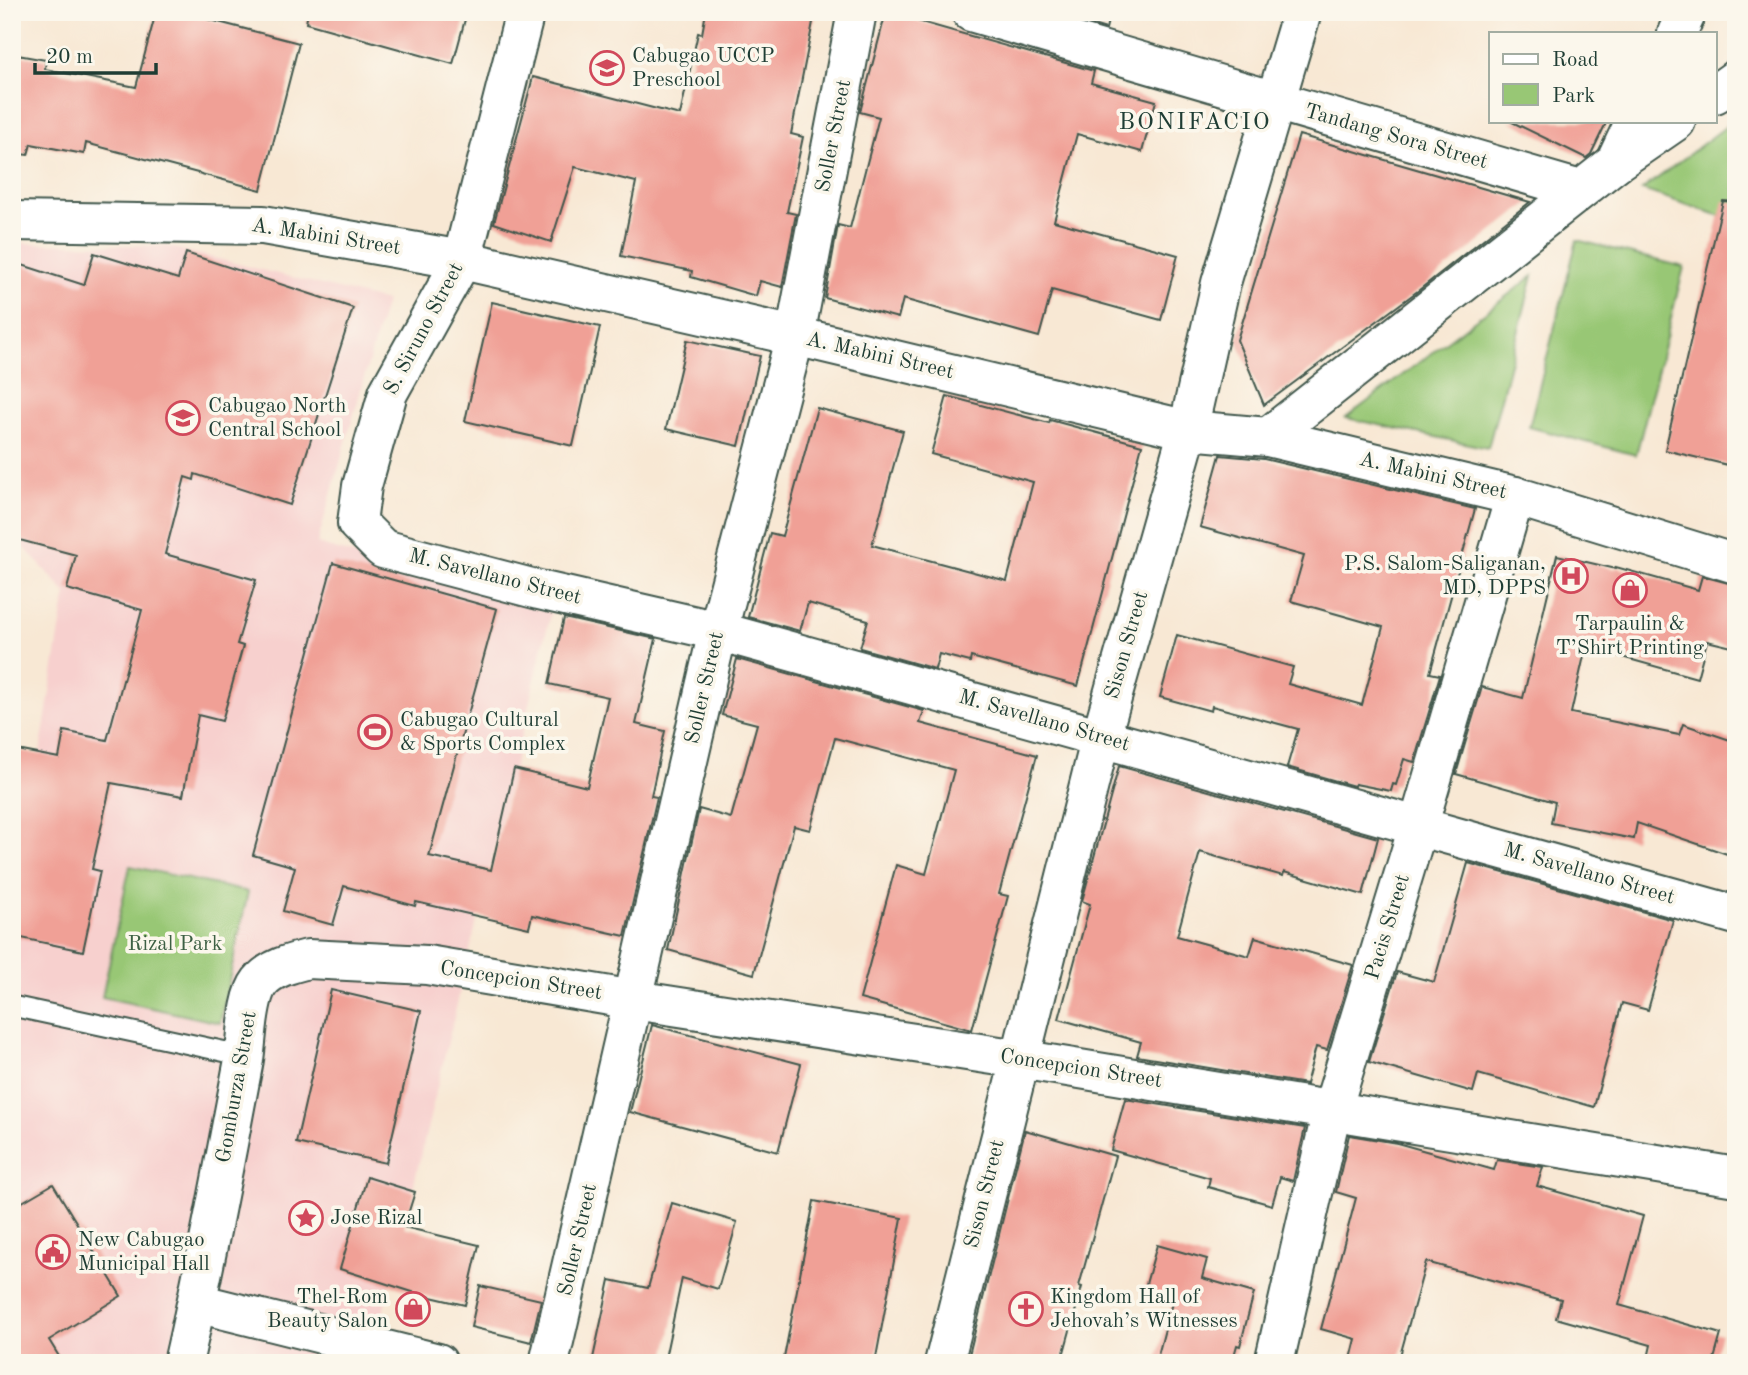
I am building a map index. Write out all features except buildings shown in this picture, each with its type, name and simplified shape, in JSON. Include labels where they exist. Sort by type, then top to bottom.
[{"type":"street","name":"S. Siruno Street","points":[[357,523],[362,486],[388,393],[462,260],[525,12]]},
{"type":"street","name":"Soller Street","points":[[549,1363],[718,631],[795,336],[858,12]]},
{"type":"street","name":"Tandang Sora Street","points":[[971,12],[1580,190]]},
{"type":"street","name":"Sison Street","points":[[944,1363],[1101,737],[1188,430],[1222,283],[1302,12]]},
{"type":"street","points":[[1677,32],[1687,12]]},
{"type":"street","points":[[1716,93],[1736,79]]},
{"type":"street","points":[[1615,163],[1635,122]]},
{"type":"street","points":[[1268,437],[1580,190],[1675,122]]},
{"type":"street","name":"A. Mabini Street","points":[[12,221],[264,225],[462,260],[1188,430],[1268,437],[1515,496],[1736,564]]},
{"type":"street","name":"Pacis Street","points":[[1274,1363],[1332,1110],[1515,496]]},
{"type":"street","name":"M. Savellano Street","points":[[357,523],[383,549],[539,590],[718,631],[1736,915]]},
{"type":"street","name":"Gomburza Street","points":[[183,1363],[245,1056],[252,1002],[260,982],[272,972],[308,959],[426,965]]},
{"type":"street","name":"Concepcion Street","points":[[426,965],[1736,1177]]},
{"type":"street","points":[[197,1303],[438,1363]]},
{"type":"lane","points":[[12,1006],[245,1056]]},
{"type":"shaded area","points":[[12,243],[166,246],[386,301],[317,544],[551,612],[371,1363],[12,1363],[12,926],[66,593],[12,534]]},
{"type":"green space","points":[[1736,119],[1736,221],[1642,190]]},
{"type":"green space","points":[[1577,240],[1684,267],[1636,455],[1529,427]]},
{"type":"green space","points":[[1533,276],[1488,448],[1346,418]]},
{"type":"green space","name":"Rizal Park","points":[[130,866],[248,892],[220,1023],[102,997]]},
{"type":"place","name":"Cabugao UCCP Preschool","points":[[607,68]]},
{"type":"place","name":"Cabugao North Central School","points":[[183,418]]},
{"type":"place","name":"P.S. Salom-Saliganan, MD, DPPS","points":[[1571,576]]},
{"type":"place","name":"Tarpaulin & T’Shirt Printing","points":[[1630,590]]},
{"type":"place","name":"Cabugao Cultural & Sports Complex","points":[[375,732]]},
{"type":"place","name":"Jose Rizal","points":[[306,1218]]},
{"type":"place","name":"New Cabugao Municipal Hall","points":[[53,1252]]},
{"type":"place","name":"Thel-Rom Beauty Salon","points":[[413,1309]]},
{"type":"place","name":"Kingdom Hall of Jehovah’s Witnesses","points":[[1026,1309]]},
{"type":"district","name":"BONIFACIO","points":[[1195,123]]}]
